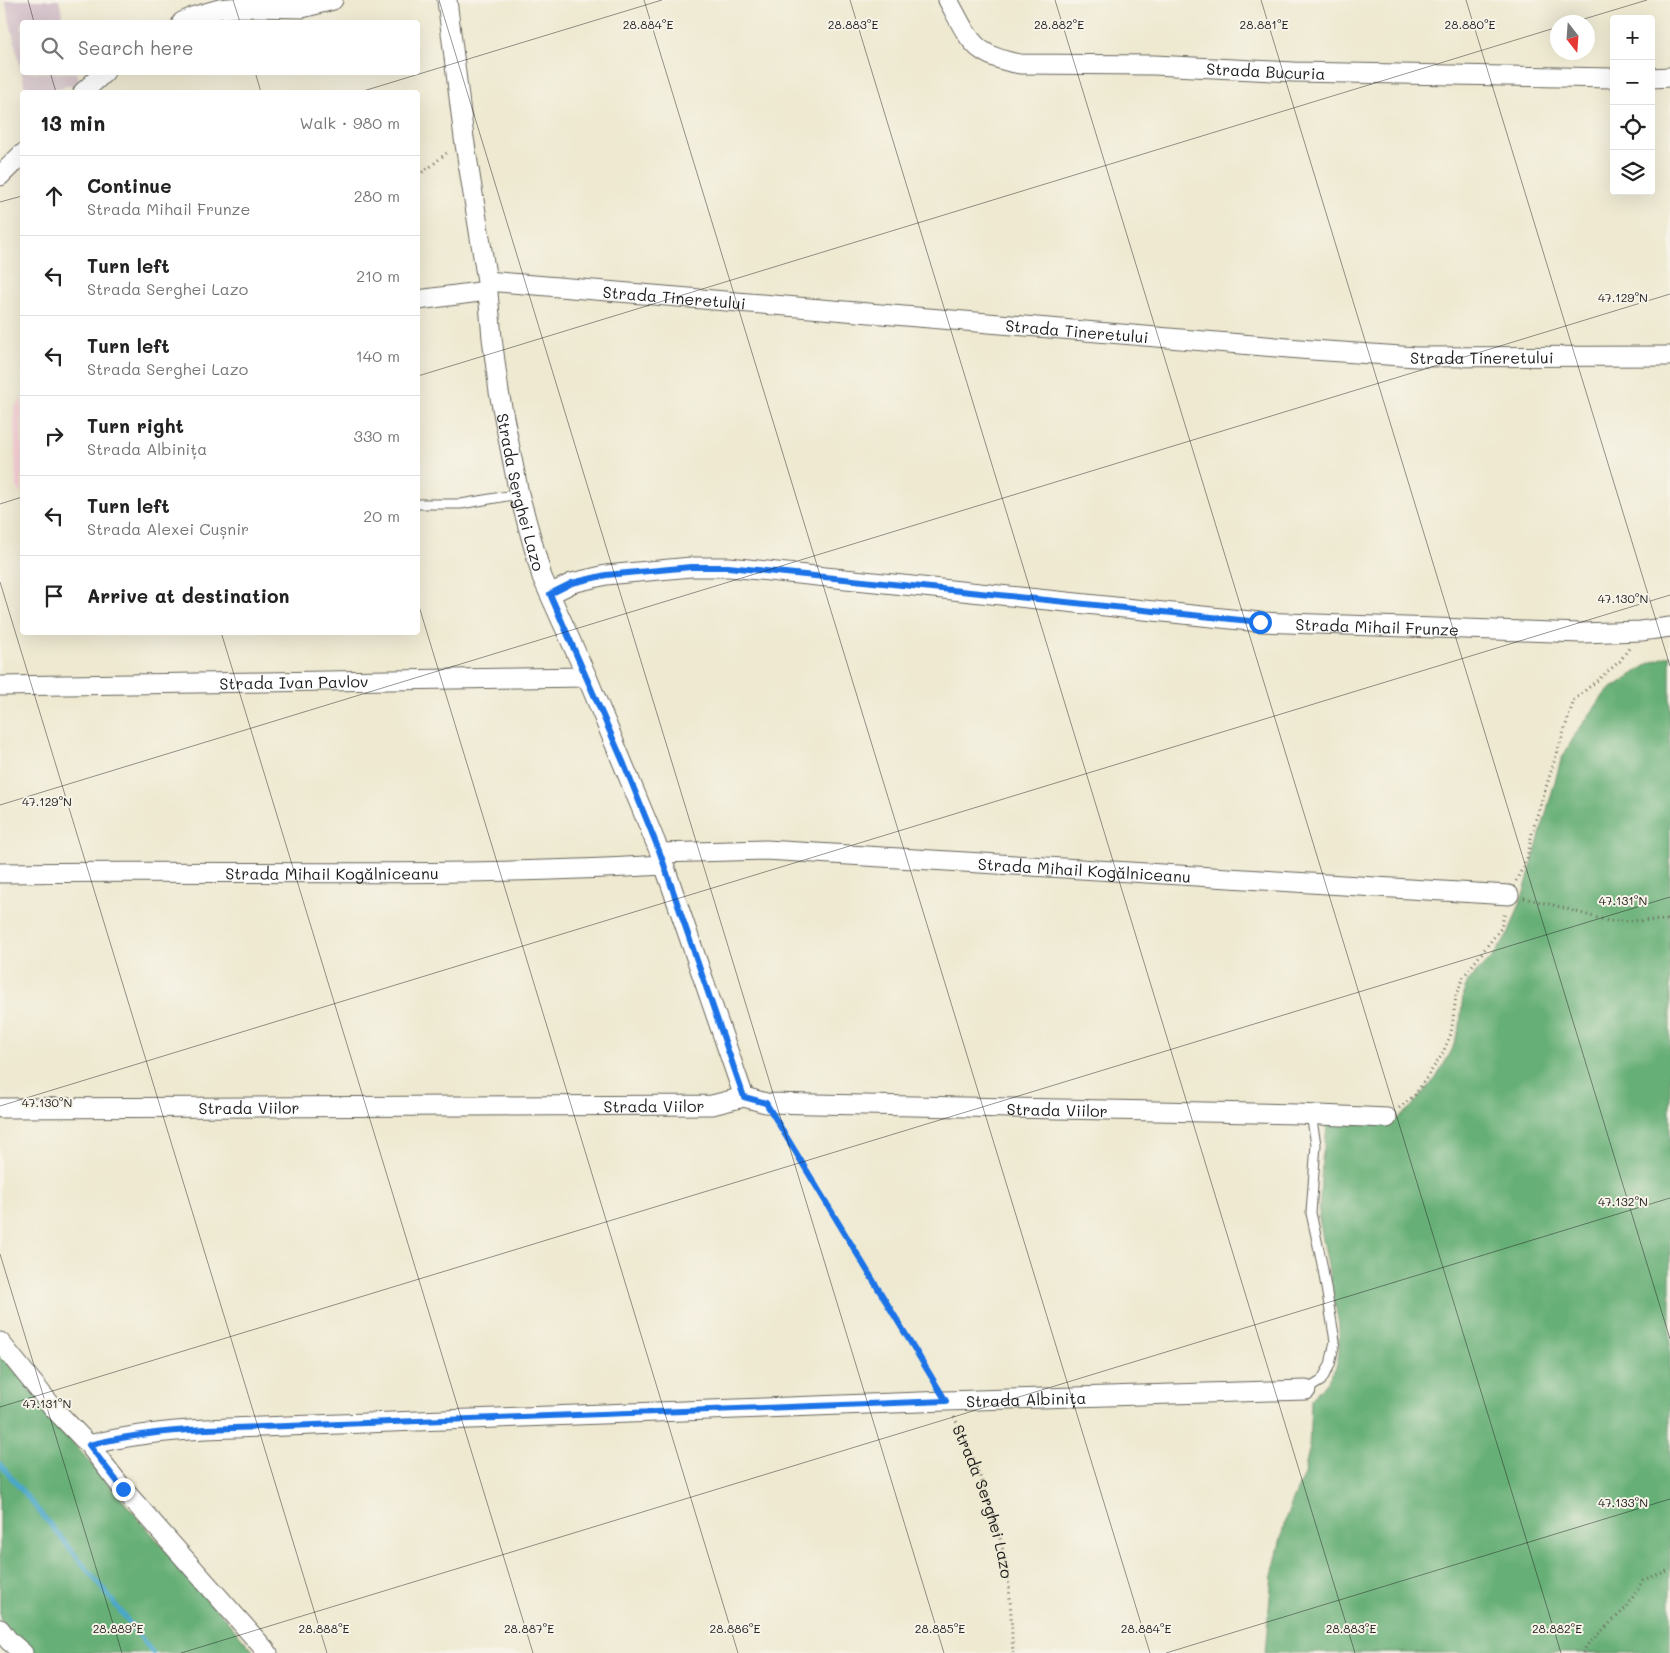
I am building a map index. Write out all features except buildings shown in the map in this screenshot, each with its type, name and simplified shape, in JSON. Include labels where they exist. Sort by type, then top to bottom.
[{"type":"street","points":[[186,20],[219,9],[241,7],[302,8],[333,0]]},
{"type":"street","name":"Strada Serghei Lazo","points":[[447,0],[464,138],[487,286],[499,392],[519,494],[542,577],[587,677],[662,859],[744,1097]]},
{"type":"street","name":"Strada Bucuria","points":[[948,0],[972,43],[983,52],[999,60],[1020,64],[1154,65],[1294,72],[1610,78]]},
{"type":"street","points":[[85,90],[103,75]]},
{"type":"street","points":[[1655,78],[1670,77]]},
{"type":"street","points":[[0,176],[20,156]]},
{"type":"street","name":"Strada Tineretului","points":[[420,300],[487,286],[1416,357],[1670,356]]},
{"type":"street","name":"Strada Mihail Frunze","points":[[550,594],[572,583],[606,575],[683,567],[728,567],[1260,622],[1581,633],[1641,631],[1670,627]]},
{"type":"street","name":"Strada Ivan Pavlov","points":[[0,686],[587,677]]},
{"type":"street","name":"Strada Mihail Kogălniceanu","points":[[0,872],[356,873],[581,870],[662,859],[766,850],[1509,895]]},
{"type":"street","name":"Strada Viilor","points":[[0,1108],[712,1105],[744,1097],[766,1103],[1297,1114],[1306,1116],[1387,1118]]},
{"type":"street","points":[[0,1342],[55,1410],[89,1445],[123,1489],[268,1653]]},
{"type":"street","name":"Strada Albinița","points":[[89,1445],[120,1437],[162,1431],[206,1429],[946,1401],[1306,1390]]},
{"type":"street","points":[[0,1629],[22,1653]]},
{"type":"lane","points":[[420,504],[461,504],[519,494]]},
{"type":"lane","points":[[1306,1116],[1312,1122],[1316,1144],[1312,1213],[1334,1341],[1330,1365],[1321,1381],[1306,1390]]},
{"type":"path","points":[[420,174],[464,138]]},
{"type":"path","points":[[1387,1118],[1414,1096],[1442,1055],[1452,1034],[1456,996],[1464,976],[1501,928],[1509,895],[1527,858],[1533,828],[1574,700],[1620,661],[1641,631]]},
{"type":"path","points":[[1509,895],[1553,905],[1608,922],[1670,920]]},
{"type":"path","name":"Strada Serghei Lazo","points":[[766,1103],[946,1401],[970,1449],[1002,1545],[1006,1567],[1013,1653]]},
{"type":"path","points":[[1582,1653],[1586,1646],[1627,1607],[1643,1580],[1670,1570]]},
{"type":"shaded area","points":[[5,0],[59,0],[64,20],[20,20],[20,66]]},
{"type":"shaded area","points":[[22,75],[77,75],[79,83],[51,90],[26,90]]},
{"type":"shaded area","points":[[20,400],[20,491],[16,486],[14,408]]},
{"type":"green space","points":[[1670,655],[1670,1653],[1265,1653],[1272,1575],[1286,1517],[1304,1474],[1309,1450],[1311,1400],[1336,1367],[1339,1353],[1339,1325],[1319,1218],[1322,1159],[1328,1123],[1391,1124],[1411,1107],[1436,1078],[1452,1050],[1460,1026],[1463,994],[1468,981],[1494,955],[1509,933],[1524,892],[1561,760],[1575,735],[1606,692],[1650,663]]},
{"type":"green space","points":[[0,1352],[75,1445],[255,1653],[31,1653],[11,1635],[0,1619]]},
{"type":"waterway","points":[[0,1464],[96,1580],[153,1653]]},
{"type":"route","points":[[123,1489],[89,1445],[120,1437],[162,1431],[946,1401],[766,1103],[744,1097],[660,853],[624,764],[550,594],[572,583],[606,575],[691,567],[728,567],[1260,622]]}]
